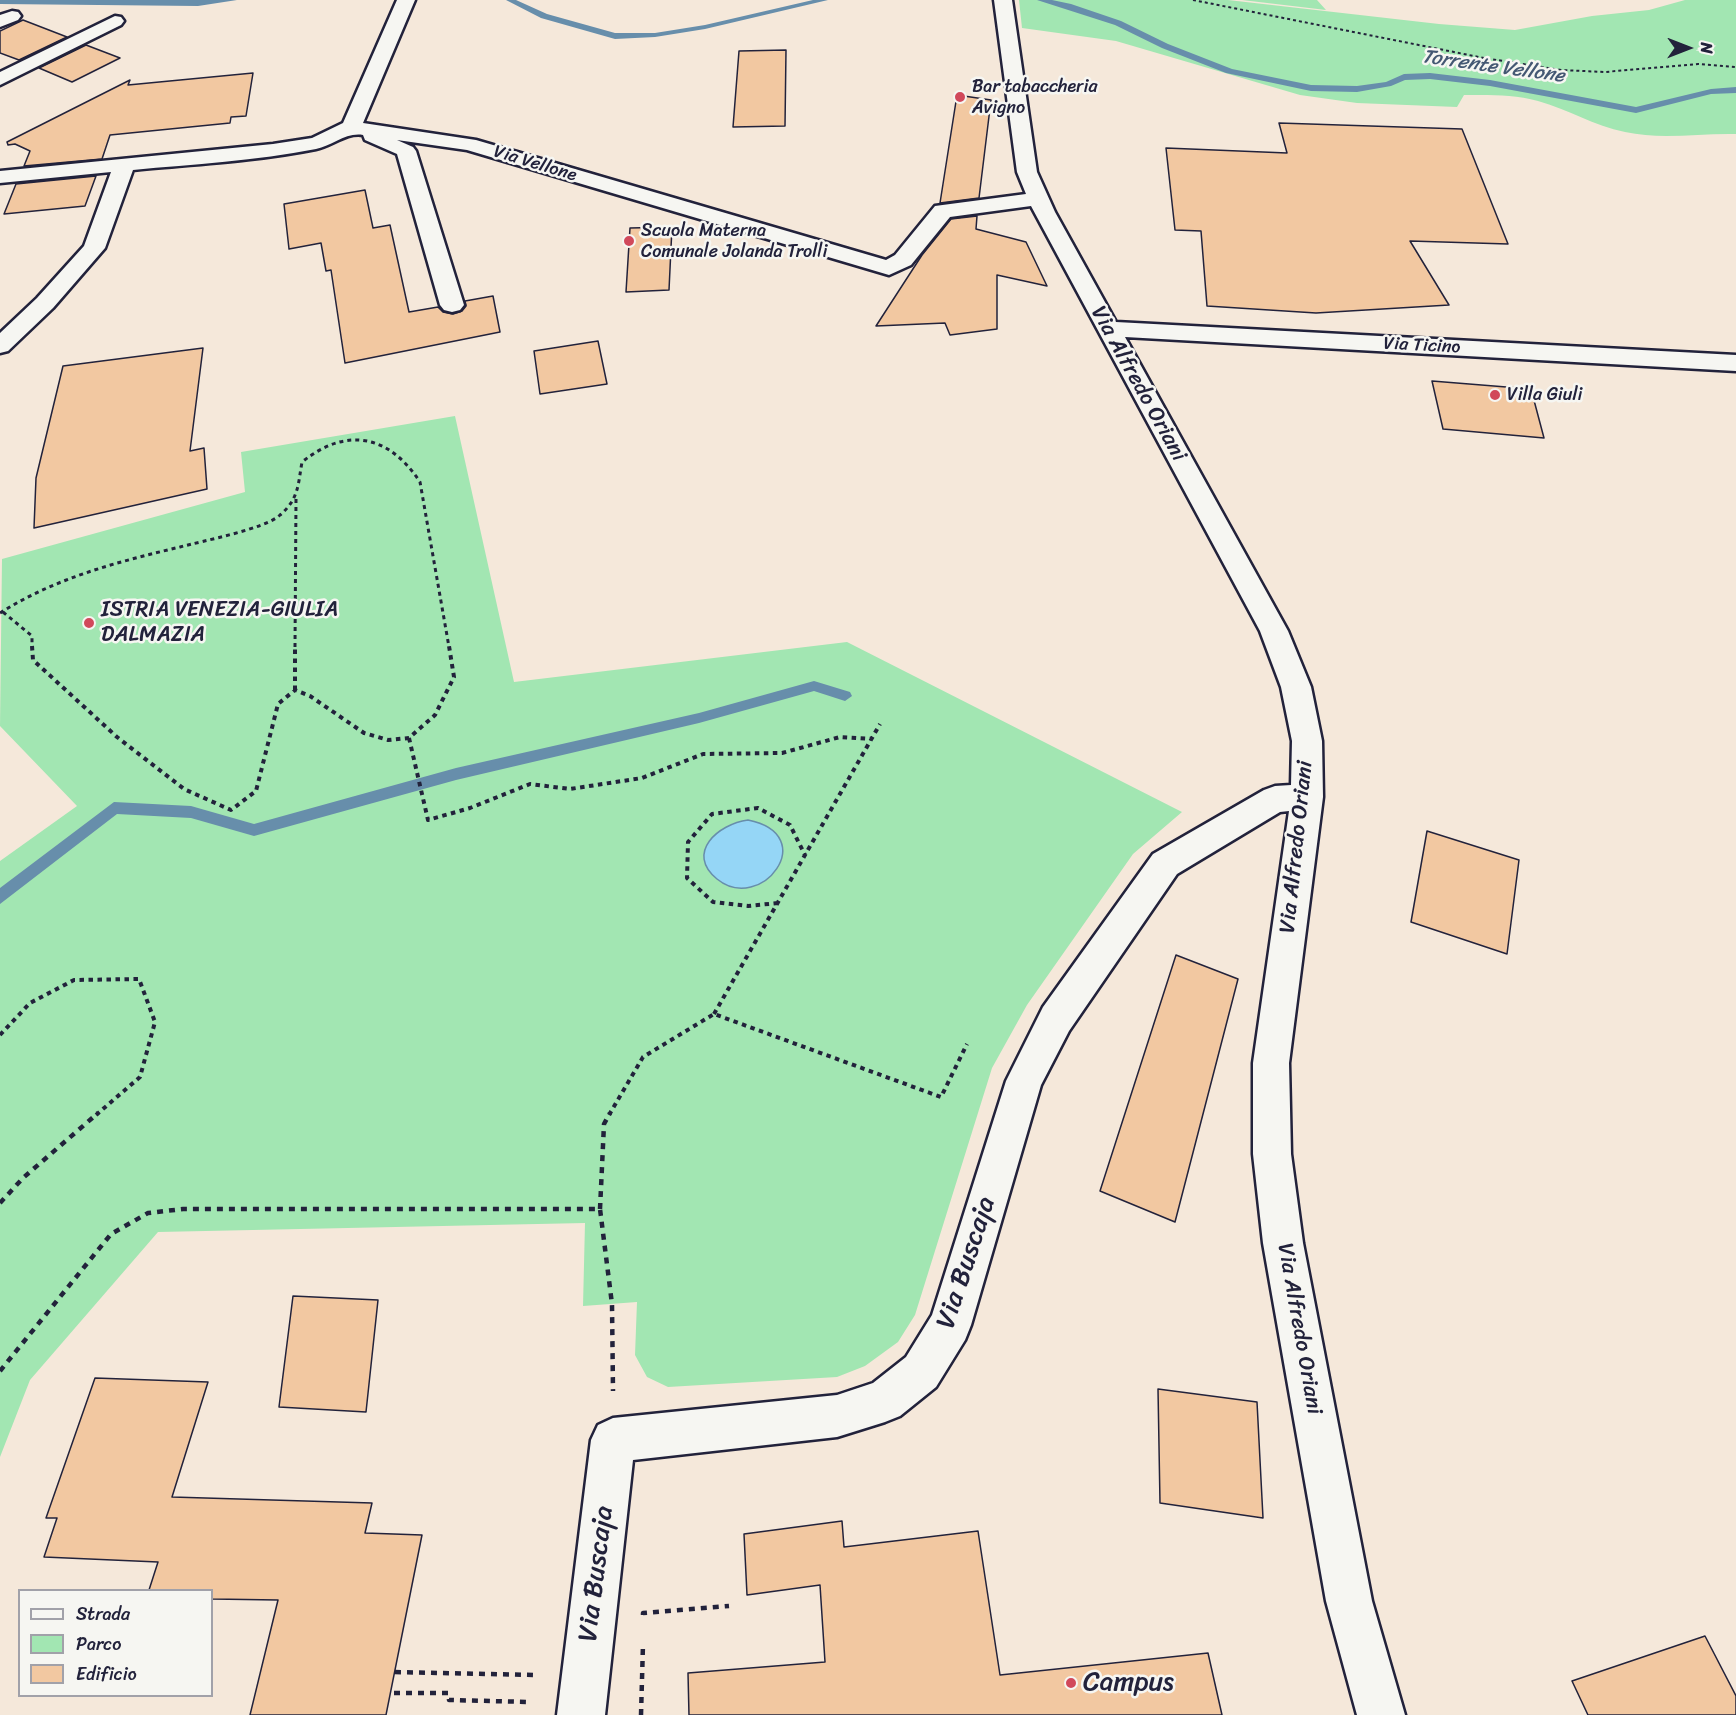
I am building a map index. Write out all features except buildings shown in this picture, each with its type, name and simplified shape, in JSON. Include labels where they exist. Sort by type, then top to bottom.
[{"type":"street","points":[[0,177],[124,166],[317,143],[351,127],[406,0]]},
{"type":"street","name":"Via Alfredo Oriani","points":[[1003,3],[1026,171],[1038,199],[1107,329],[1274,631],[1296,687],[1307,741],[1307,797],[1271,1063],[1272,1154],[1283,1243],[1349,1602],[1381,1715]]},
{"type":"street","points":[[0,78],[115,21]]},
{"type":"street","points":[[351,127],[406,152],[452,305]]},
{"type":"street","name":"Via Vellone","points":[[351,127],[469,144],[889,268],[903,260],[943,211],[1038,199]]},
{"type":"street","points":[[0,346],[45,303],[94,248],[124,166]]},
{"type":"street","name":"Via Ticino","points":[[1107,329],[1736,363]]},
{"type":"street","name":"Via Buscaja","points":[[583,1698],[613,1440],[837,1416],[885,1401],[921,1372],[950,1325],[1024,1081],[1056,1019],[1165,864],[1275,799],[1307,797]]},
{"type":"path","points":[[1193,0],[1484,58],[1561,70],[1605,72],[1698,64],[1736,67]]},
{"type":"path","points":[[350,442],[382,444],[409,464],[420,482],[454,677],[435,715],[409,738],[388,740],[364,733],[310,696],[295,690],[296,498],[302,462],[315,451],[332,444],[350,442]]},
{"type":"path","points":[[295,690],[278,704],[256,791],[231,810],[184,789],[117,737],[33,660],[32,636],[2,612],[28,595],[63,580],[114,563],[242,531],[279,517],[296,498]]},
{"type":"path","points":[[613,1440],[612,1304],[600,1209],[604,1124],[643,1057],[714,1014],[880,724]]},
{"type":"path","points":[[409,738],[428,820],[470,808],[530,784],[570,789],[642,778],[703,754],[782,753],[840,737],[872,739]]},
{"type":"path","points":[[778,903],[748,906],[713,902],[687,878],[688,842],[711,814],[758,808],[790,825],[805,855]]},
{"type":"path","points":[[0,1035],[30,1003],[74,980],[139,979],[155,1022],[140,1077],[23,1179],[0,1203]]},
{"type":"path","points":[[714,1014],[941,1097],[967,1044]]},
{"type":"path","points":[[0,1371],[111,1234],[148,1213],[183,1209],[600,1209]]},
{"type":"path","points":[[643,1625],[644,1613],[729,1606]]},
{"type":"path","points":[[641,1715],[643,1636]]},
{"type":"path","points":[[395,1672],[583,1698]]},
{"type":"path","points":[[394,1693],[448,1693],[449,1700],[583,1698]]},
{"type":"green space","points":[[1019,0],[1228,0],[1439,24],[1515,30],[1592,16],[1649,10],[1685,0],[1736,0],[1736,134],[1666,136],[1625,132],[1538,101],[1510,96],[1464,95],[1457,107],[1357,103],[1300,95],[1116,41],[1022,28]]},
{"type":"green space","points":[[1242,0],[1317,0],[1326,10]]},
{"type":"green space","points":[[455,416],[514,682],[847,642],[1182,812],[1133,854],[1027,1005],[992,1068],[915,1315],[898,1342],[865,1366],[837,1377],[668,1387],[647,1377],[635,1355],[637,1302],[583,1306],[585,1223],[158,1232],[30,1380],[0,1457],[0,861],[77,806],[0,726],[2,559],[245,492],[241,452]]},
{"type":"water","points":[[748,820],[770,828],[781,841],[782,855],[777,869],[766,880],[751,887],[734,887],[717,879],[708,869],[704,859],[705,850],[709,841],[726,827]]},
{"type":"waterway","name":"Torrente Vellone","points":[[0,2],[198,4],[233,0]]},
{"type":"waterway","name":"Torrente Vellone","points":[[510,0],[544,16],[615,36],[655,35],[705,27],[824,0]]},
{"type":"waterway","name":"Torrente Vellone","points":[[1041,0],[1068,6],[1118,23],[1165,46],[1229,71],[1311,88],[1357,89],[1388,84],[1404,77],[1430,76],[1490,83],[1636,110],[1711,91],[1736,90]]},
{"type":"waterway","points":[[0,897],[114,808],[191,812],[254,830],[456,774],[699,718],[814,686],[845,696]]},
{"type":"place","name":"Bar tabaccheria Avigno","points":[[960,97]]},
{"type":"place","name":"Scuola Materna Comunale Jolanda Trolli","points":[[629,241]]},
{"type":"place","name":"Villa Giuli","points":[[1495,395]]},
{"type":"place","name":"ISTRIA VENEZIA-GIULIA DALMAZIA","points":[[89,623]]},
{"type":"place","name":"Campus","points":[[1071,1683]]}]
